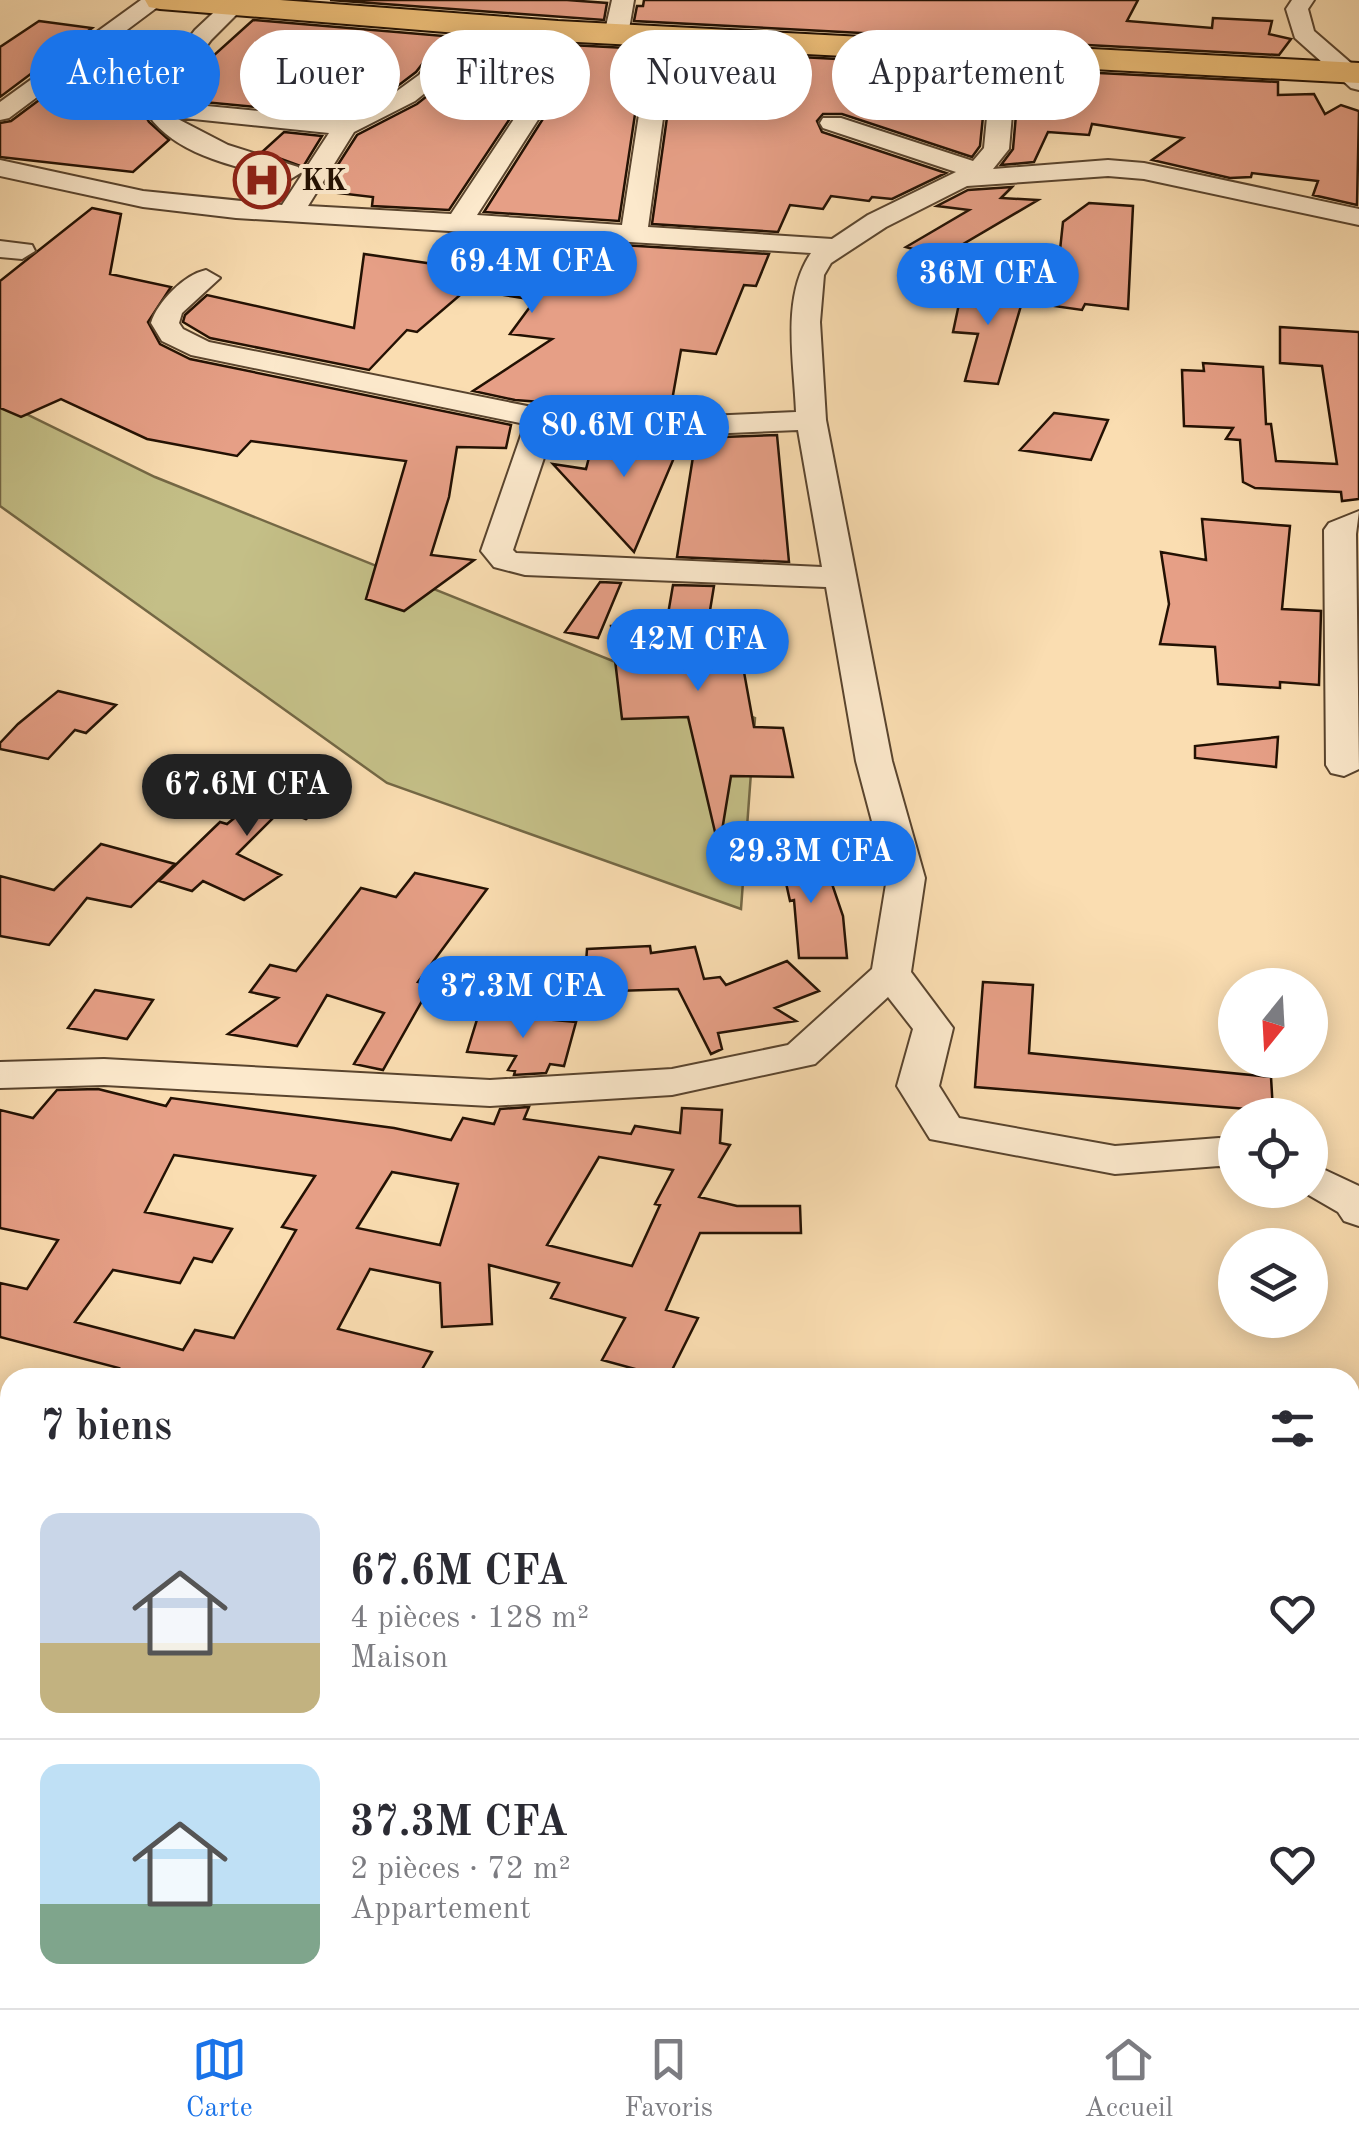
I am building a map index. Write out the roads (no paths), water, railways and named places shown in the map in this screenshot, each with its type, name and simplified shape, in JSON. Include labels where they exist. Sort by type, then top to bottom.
[{"type":"highway","points":[[158,0],[543,30]]},
{"type":"highway","points":[[1100,61],[1354,76]]},
{"type":"street","points":[[0,114],[158,0]]},
{"type":"street","points":[[617,30],[623,0]]},
{"type":"street","points":[[1303,0],[1297,10],[1303,33],[1354,76]]},
{"type":"street","points":[[208,30],[236,4]]},
{"type":"street","points":[[290,213],[345,127],[406,96],[427,80],[469,25]]},
{"type":"street","points":[[220,114],[345,127]]},
{"type":"street","points":[[164,120],[198,141],[247,162],[289,172]]},
{"type":"street","points":[[459,222],[526,120]]},
{"type":"street","points":[[634,232],[650,120]]},
{"type":"street","points":[[974,175],[996,149],[999,120]]},
{"type":"street","points":[[832,122],[974,175]]},
{"type":"street","points":[[0,168],[143,199],[290,213],[836,247]]},
{"type":"street","points":[[0,1075],[104,1072],[490,1093],[672,1082],[801,1055],[891,973],[906,878],[874,761],[811,420],[806,322],[810,275],[821,258],[878,221],[974,175],[1108,168],[1144,171],[1359,217]]},
{"type":"street","points":[[206,278],[170,310],[166,323],[172,335],[201,349],[542,418],[684,426],[811,420]]},
{"type":"street","points":[[542,418],[498,551],[505,560],[525,565],[840,578]]},
{"type":"street","points":[[1344,766],[1340,530],[1359,520]]},
{"type":"street","points":[[891,973],[934,1028],[918,1086],[945,1129],[1114,1160],[1218,1152]]},
{"type":"street","points":[[1328,1187],[1355,1203],[1359,1211]]},
{"type":"place","name":"KK","points":[[262,180]]}]
